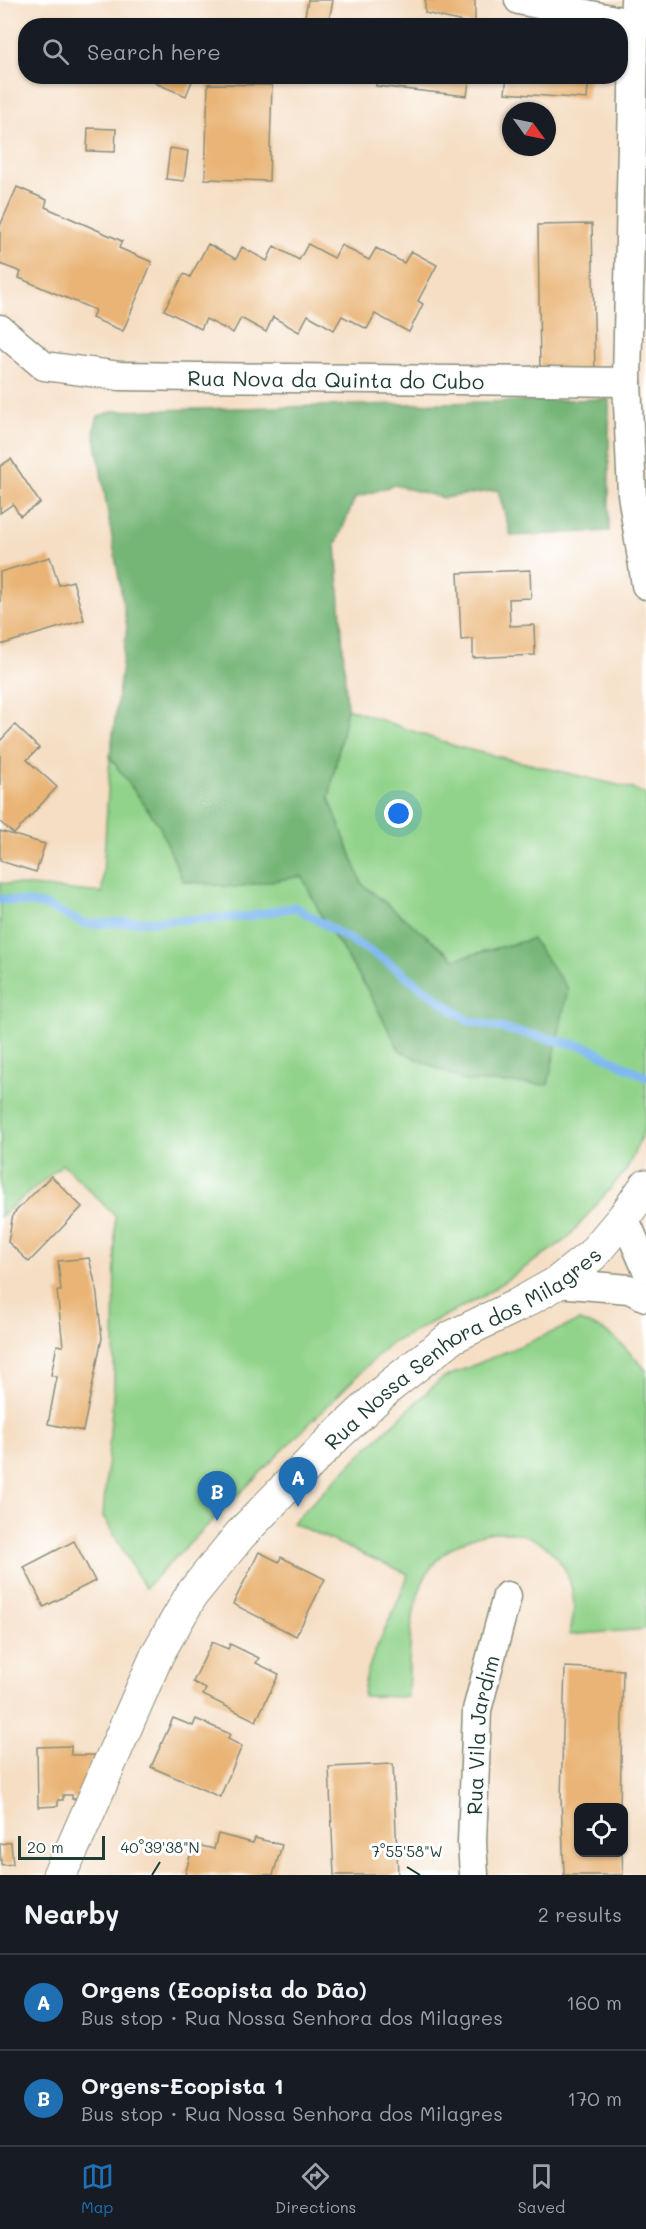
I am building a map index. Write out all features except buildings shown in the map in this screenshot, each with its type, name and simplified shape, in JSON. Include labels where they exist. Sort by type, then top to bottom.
[{"type":"street","points":[[519,0],[634,12],[640,55],[627,382],[632,494],[645,579]]},
{"type":"street","name":"Rua Nova da Quinta do Cubo","points":[[0,328],[44,366],[120,376],[627,382]]},
{"type":"street","name":"Rua Nossa Senhora dos Milagres","points":[[59,1875],[158,1653],[192,1594],[240,1535],[335,1437],[390,1386],[452,1337],[557,1283],[635,1223],[646,1186]]},
{"type":"street","points":[[635,1223],[646,1268]]},
{"type":"street","points":[[557,1283],[629,1289],[646,1297]]},
{"type":"street","name":"Rua Vila Jardim","points":[[474,1875],[472,1842],[477,1710],[507,1596]]},
{"type":"green space","points":[[609,399],[609,531],[511,536],[498,490],[443,498],[394,485],[355,498],[336,544],[347,708],[329,798],[362,884],[455,959],[532,939],[568,989],[548,1085],[465,1081],[400,1051],[367,989],[322,917],[302,876],[236,887],[183,881],[159,825],[110,757],[127,627],[94,430],[98,416],[114,411]]},
{"type":"green space","points":[[347,708],[458,747],[630,788],[646,794],[646,1126],[627,1169],[567,1239],[483,1296],[388,1345],[145,1588],[103,1516],[114,1385],[115,1216],[63,1164],[0,1217],[0,883],[102,893],[110,757],[159,825],[183,881],[236,887],[302,876],[322,917],[367,989],[400,1051],[532,939],[455,959],[362,884],[329,798]]},
{"type":"green space","points":[[579,1321],[608,1334],[646,1370],[646,1629],[569,1635],[574,1610],[571,1587],[563,1567],[550,1551],[533,1539],[513,1533],[490,1533],[466,1540],[445,1553],[428,1572],[421,1586],[411,1633],[408,1697],[363,1696],[369,1666],[408,1574],[292,1523],[441,1379]]},
{"type":"waterway","points":[[0,899],[44,905],[85,924],[244,917],[295,907],[386,961],[468,1021],[587,1047],[646,1077]]},
{"type":"place","name":"Orgens (Ecopista do Dão)","points":[[298,1507]]},
{"type":"place","name":"Orgens-Ecopista 1","points":[[217,1521]]}]
